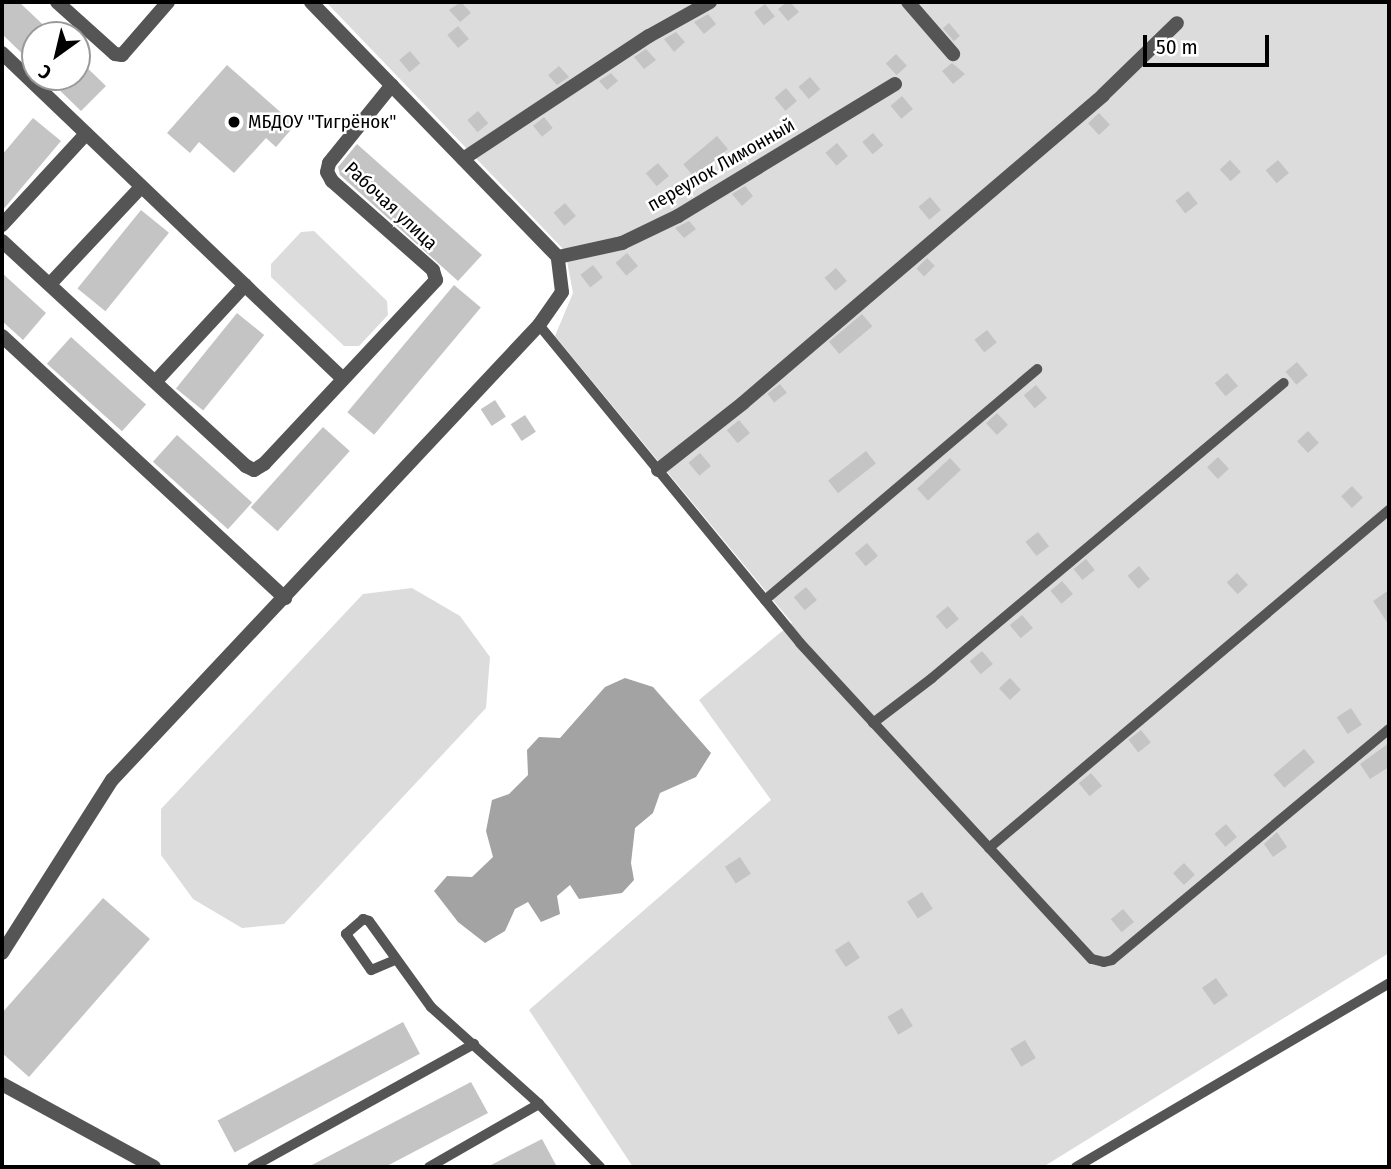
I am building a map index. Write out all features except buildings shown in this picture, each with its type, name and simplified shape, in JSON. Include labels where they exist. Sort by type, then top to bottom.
[{"type":"street","points":[[57,2],[116,54],[122,55],[168,2]]},
{"type":"street","points":[[2,953],[112,780],[539,325],[562,292],[558,257],[311,2]]},
{"type":"street","points":[[463,159],[649,36],[710,2]]},
{"type":"street","points":[[908,2],[953,54]]},
{"type":"street","points":[[658,470],[743,403],[1103,95],[1177,23]]},
{"type":"street","points":[[2,53],[342,378]]},
{"type":"street","name":"переулок Лимонный","points":[[558,257],[622,243],[678,215],[895,84]]},
{"type":"street","name":"Рабочая улица","points":[[2,241],[246,466],[254,470],[264,464],[436,279],[433,270],[332,181],[327,172],[329,163],[392,85]]},
{"type":"street","points":[[2,225],[86,134]]},
{"type":"street","points":[[50,284],[141,187]]},
{"type":"street","points":[[156,381],[244,285]]},
{"type":"street","points":[[2,336],[285,598]]},
{"type":"street","points":[[2,1084],[154,1167]]},
{"type":"lane","points":[[539,325],[765,600],[873,723],[1087,955],[1098,962],[1112,960],[1389,729]]},
{"type":"lane","points":[[765,600],[1037,369]]},
{"type":"lane","points":[[873,723],[932,678],[1283,383]]},
{"type":"lane","points":[[989,848],[1389,510]]},
{"type":"lane","points":[[395,960],[371,970],[346,934],[366,918],[431,1007],[539,1104],[600,1167]]},
{"type":"lane","points":[[1076,1167],[1389,982]]},
{"type":"lane","points":[[252,1167],[474,1044]]},
{"type":"lane","points":[[429,1167],[539,1104]]},
{"type":"shaded area","points":[[326,2],[1389,2],[1389,953],[1043,1167],[633,1167],[529,1010],[771,800],[699,700],[792,623],[555,336],[573,293],[565,251]]},
{"type":"shaded area","points":[[314,231],[387,301],[388,315],[359,346],[344,346],[271,277],[271,264],[301,232]]},
{"type":"shaded area","points":[[412,588],[460,616],[490,657],[486,708],[284,924],[242,928],[193,899],[161,855],[161,809],[363,594]]},
{"type":"shaded area","points":[[625,678],[653,687],[711,753],[696,777],[660,793],[653,813],[635,828],[631,863],[634,880],[622,893],[579,899],[570,885],[557,896],[560,914],[541,922],[528,902],[515,909],[505,931],[485,943],[458,922],[434,891],[447,876],[472,877],[493,857],[486,831],[492,800],[509,794],[528,775],[527,750],[539,737],[560,738],[605,687]]},
{"type":"place","name":"МБДОУ \"Тигрёнок\"","points":[[234,122]]}]
